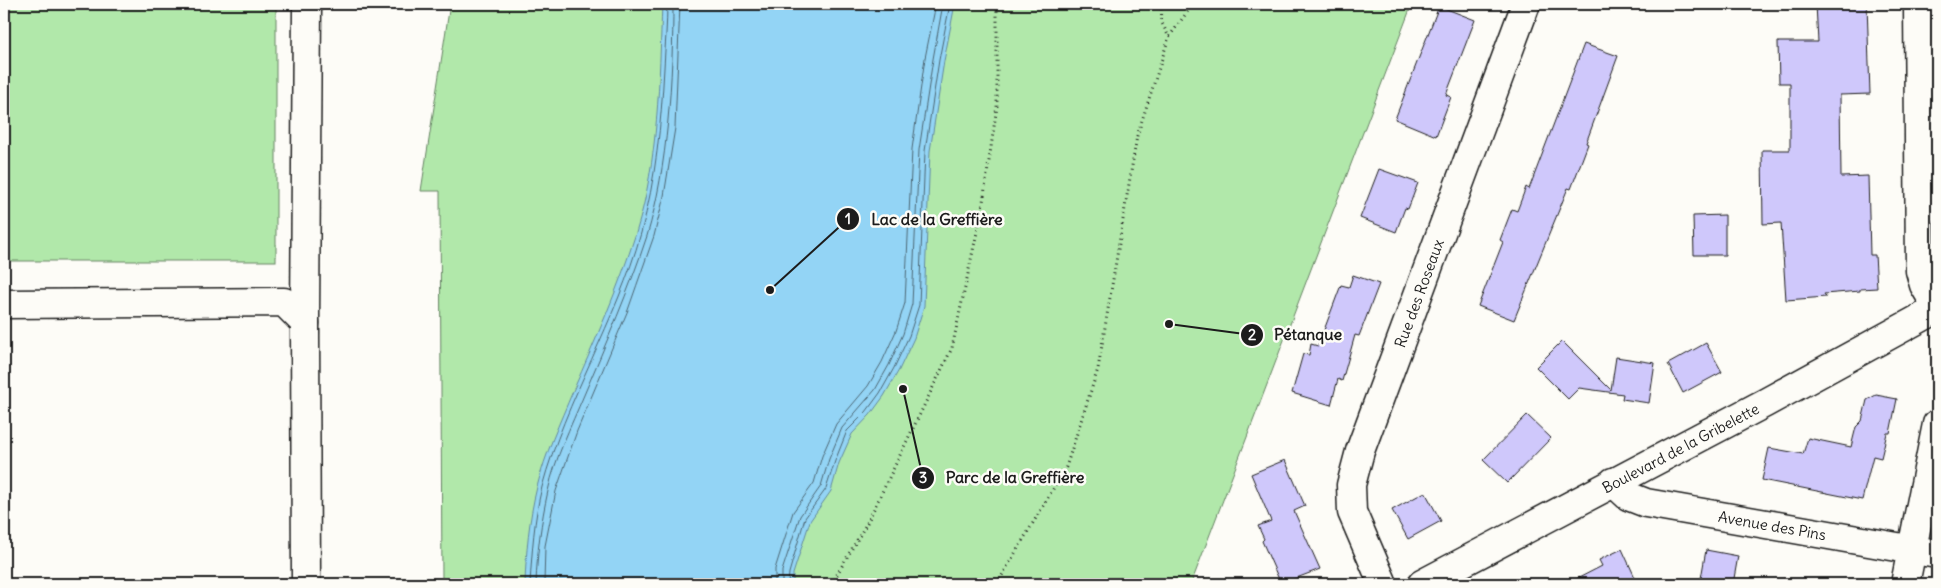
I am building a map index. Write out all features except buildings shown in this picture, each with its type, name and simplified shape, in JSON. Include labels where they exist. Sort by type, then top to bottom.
[{"type":"street","points":[[306,584],[307,4]]},
{"type":"street","name":"Rue des Roseaux","points":[[1383,584],[1352,512],[1351,485],[1360,451],[1526,4]]},
{"type":"street","points":[[1918,4],[1920,271],[1924,285],[1937,308]]},
{"type":"street","points":[[4,304],[284,302],[305,323]]},
{"type":"street","name":"Boulevard de la Gribelette","points":[[1422,584],[1766,403],[1937,308]]},
{"type":"street","points":[[1906,584],[1925,552],[1937,424]]},
{"type":"street","name":"Avenue des Pins","points":[[1613,482],[1628,496],[1646,503],[1925,552]]},
{"type":"path","points":[[833,584],[868,521],[952,348],[982,209],[997,106],[997,4]]},
{"type":"path","points":[[1161,4],[1162,23],[1170,38]]},
{"type":"path","points":[[997,584],[1066,468],[1098,369],[1137,136],[1170,38],[1193,4]]},
{"type":"green space","points":[[4,4],[276,4],[276,261],[4,261]]},
{"type":"green space","points":[[450,4],[1412,4],[1191,584],[442,584],[440,191],[421,191]]},
{"type":"water","points":[[662,4],[955,4],[930,151],[924,306],[914,338],[899,370],[884,396],[870,415],[852,434],[839,463],[831,491],[810,521],[793,574],[793,584],[525,584],[530,523],[540,475],[548,450],[615,293],[644,205],[654,148]]},
{"type":"place","name":"Lac de la Greffière","points":[[770,290]]},
{"type":"place","name":"Pétanque","points":[[1169,324]]},
{"type":"place","name":"Parc de la Greffière","points":[[903,389]]}]
